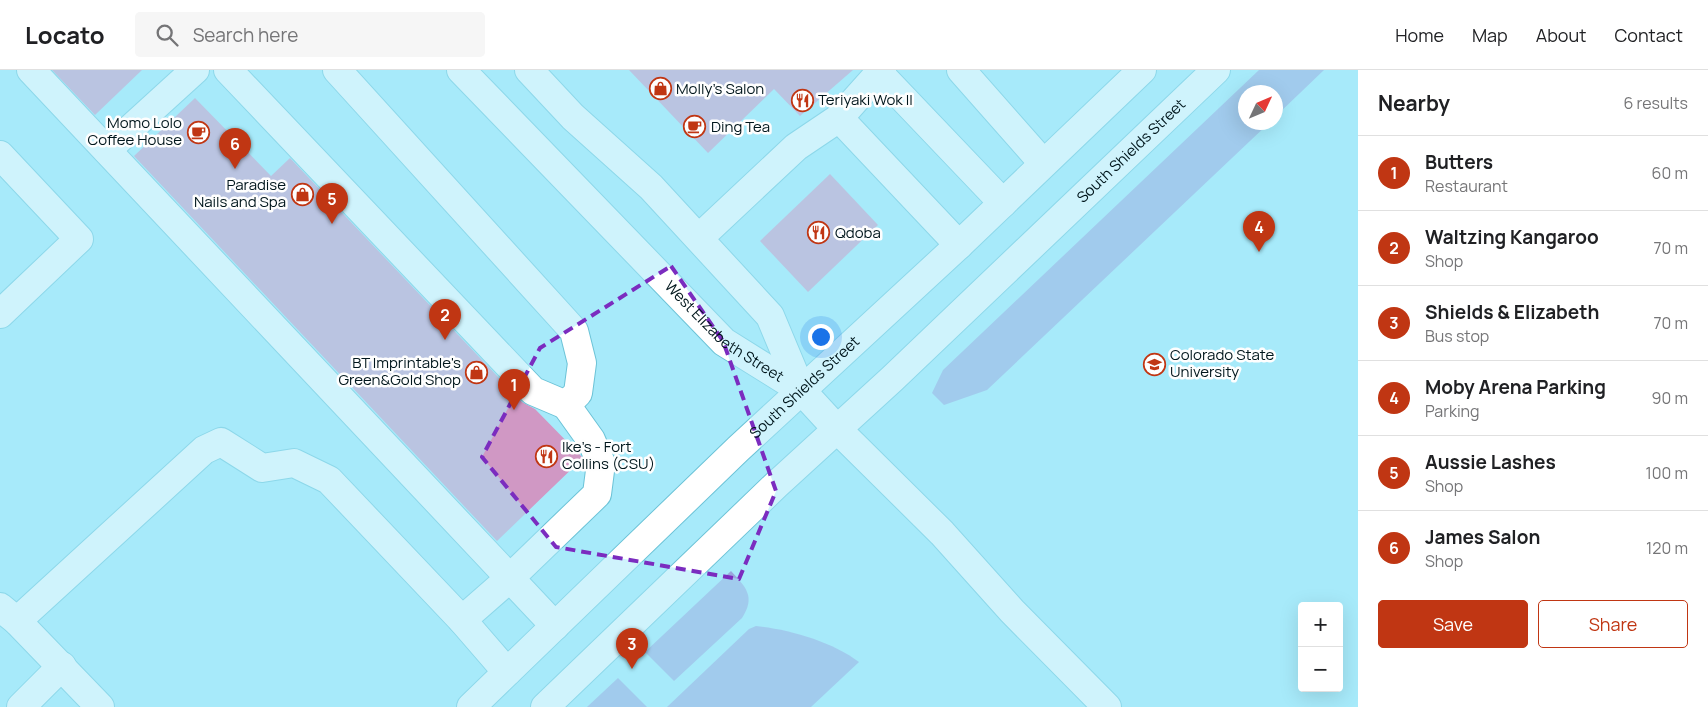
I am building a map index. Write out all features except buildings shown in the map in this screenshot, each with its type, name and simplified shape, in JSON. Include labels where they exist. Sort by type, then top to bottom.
[{"type":"main road","points":[[31,70],[554,626]]},
{"type":"main road","points":[[106,150],[196,70]]},
{"type":"main road","points":[[228,70],[533,392],[566,406],[591,440],[601,463],[597,494],[510,578],[462,620]]},
{"type":"main road","points":[[337,70],[574,331],[582,363],[578,393],[566,406]]},
{"type":"main road","name":"West Elizabeth Street","points":[[461,70],[724,342],[801,390]]},
{"type":"main road","name":"West Elizabeth Street","points":[[529,70],[573,117],[651,187],[770,316],[801,390]]},
{"type":"main road","points":[[961,70],[1043,163]]},
{"type":"main road","name":"South Shields Street","points":[[470,707],[801,390],[959,245],[1142,70]]},
{"type":"main road","name":"South Shields Street","points":[[545,707],[836,428],[892,378],[1216,70]]},
{"type":"main road","points":[[700,238],[796,147],[839,118],[880,71],[1003,203]]},
{"type":"main road","points":[[839,118],[959,245]]},
{"type":"main road","points":[[0,155],[78,239],[0,314]]},
{"type":"main road","points":[[801,390],[836,428],[942,532],[1012,611],[1107,707]]},
{"type":"main road","points":[[100,707],[62,666],[9,614],[204,450],[221,442],[262,468],[294,464],[329,480],[462,620],[507,672]]},
{"type":"main road","points":[[21,707],[62,666]]},
{"type":"highlighted area","points":[[671,266],[723,341],[776,491],[739,579],[556,547],[482,457],[540,348]]},
{"type":"shaded area","points":[[1259,70],[1324,70],[1283,109],[1283,85],[1243,85]]},
{"type":"shaded area","points":[[1238,90],[1238,130],[1262,130],[987,390],[944,405],[932,393],[943,370]]},
{"type":"shaded area","points":[[731,571],[745,587],[749,598],[746,611],[742,618],[674,681],[645,652]]},
{"type":"shaded area","points":[[756,626],[796,633],[837,648],[859,662],[811,707],[667,707],[749,629]]},
{"type":"shaded area","points":[[618,678],[647,707],[587,707]]},
{"type":"place","name":"Molly's Salon","points":[[660,89]]},
{"type":"place","name":"Teriyaki Wok II","points":[[802,100]]},
{"type":"place","name":"Ding Tea","points":[[695,127]]},
{"type":"place","name":"Momo Lolo Coffee House","points":[[198,132]]},
{"type":"place","name":"James Salon","points":[[235,169]]},
{"type":"place","name":"Paradise Nails and Spa","points":[[302,194]]},
{"type":"place","name":"Aussie Lashes","points":[[332,224]]},
{"type":"place","name":"Qdoba","points":[[819,233]]},
{"type":"place","name":"Moby Arena Parking","points":[[1259,252]]},
{"type":"place","name":"Waltzing Kangaroo","points":[[445,340]]},
{"type":"place","name":"Colorado State University","points":[[1154,364]]},
{"type":"place","name":"BT Imprintable's Green&Gold Shop","points":[[477,372]]},
{"type":"place","name":"Butters","points":[[514,410]]},
{"type":"place","name":"Ike's - Fort Collins (CSU)","points":[[546,456]]},
{"type":"place","name":"Shields & Elizabeth","points":[[632,669]]}]
